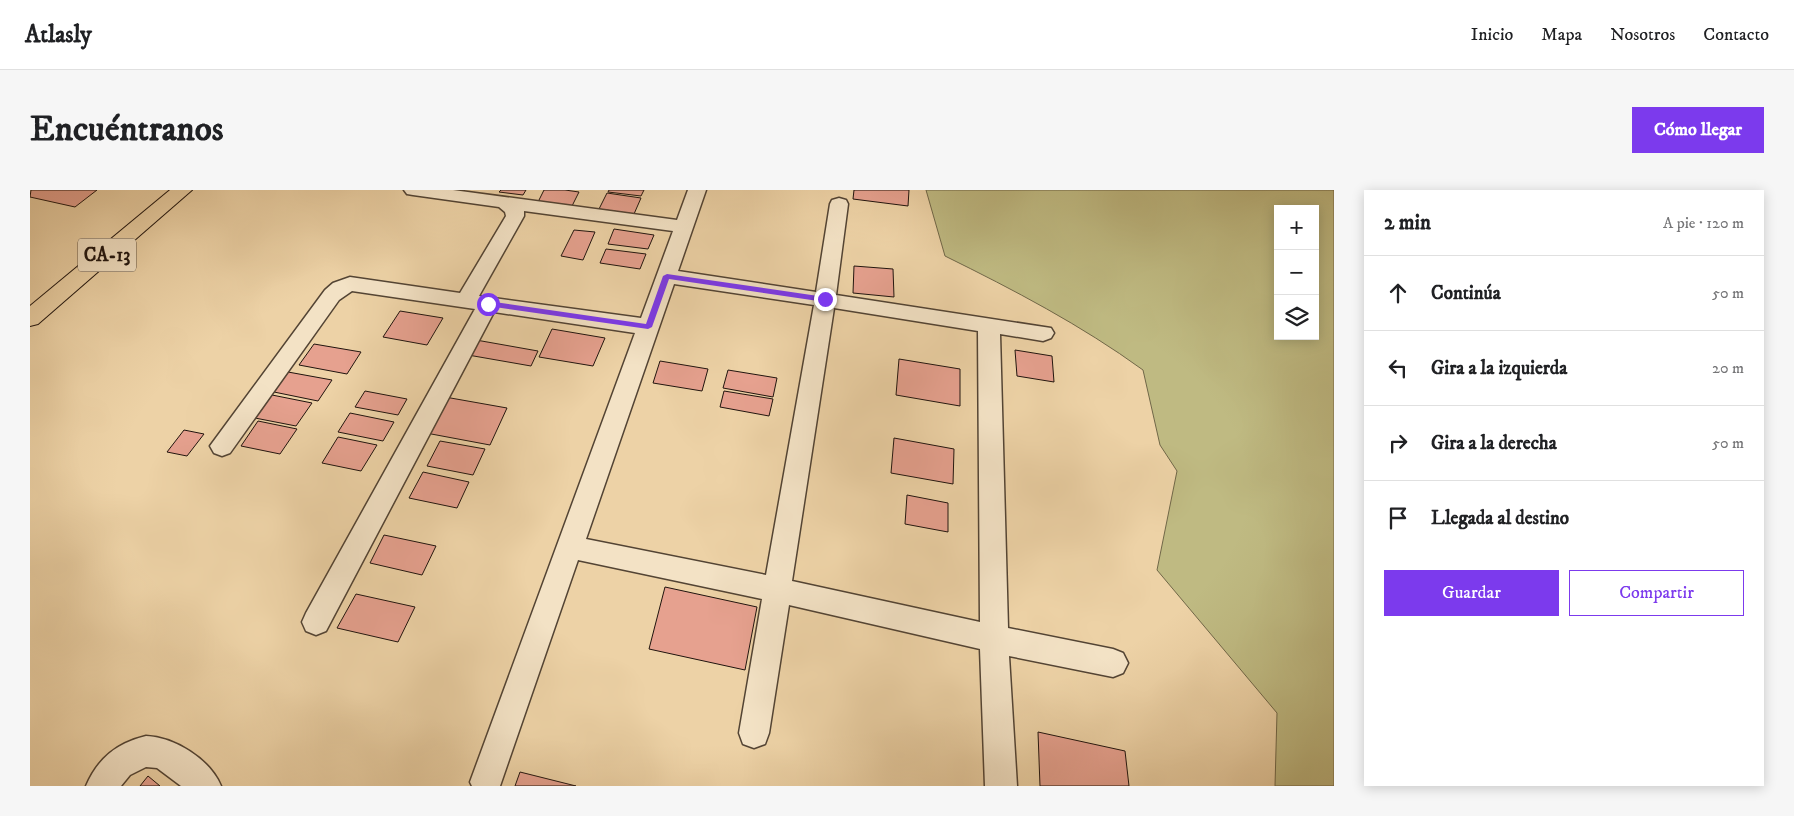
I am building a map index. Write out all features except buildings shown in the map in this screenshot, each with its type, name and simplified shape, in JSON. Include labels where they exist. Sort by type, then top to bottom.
[{"type":"main road","name":"CA-13","points":[[30,318],[182,190]]},
{"type":"street","points":[[413,190],[684,227]]},
{"type":"street","points":[[486,782],[697,190]]},
{"type":"street","points":[[316,622],[476,302],[515,216],[514,208],[506,204]]},
{"type":"street","points":[[754,733],[839,204]]},
{"type":"street","points":[[667,276],[1043,333]]},
{"type":"street","points":[[222,446],[332,295],[340,288],[350,284],[648,327]]},
{"type":"street","points":[[989,325],[994,639],[1001,786]]},
{"type":"street","points":[[570,547],[1113,663]]},
{"type":"street","points":[[102,786],[121,762],[142,750],[160,752],[205,786]]},
{"type":"shaded area","points":[[926,190],[1334,190],[1334,786],[1275,786],[1277,713],[1157,570],[1177,471],[1160,445],[1143,370],[1096,338],[945,256]]},
{"type":"route","points":[[488,304],[648,327],[667,276],[825,299]]}]
